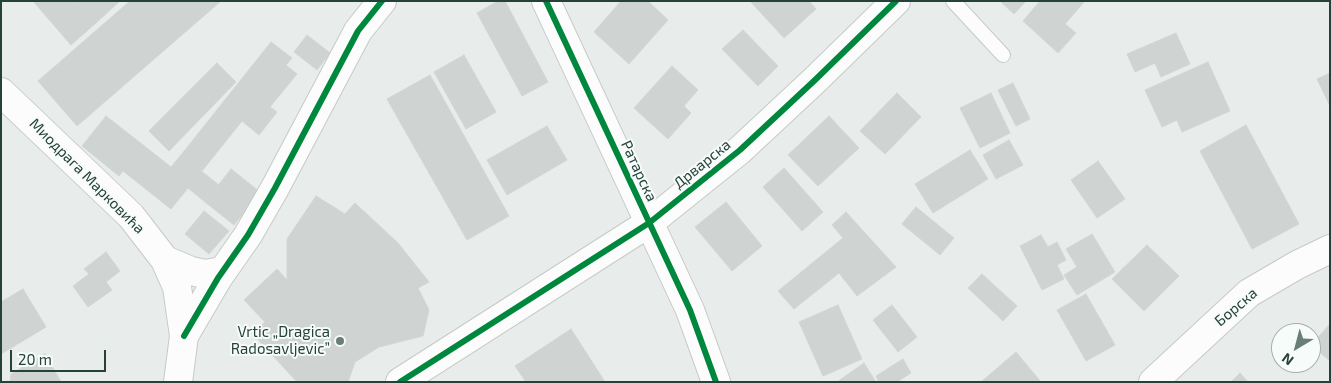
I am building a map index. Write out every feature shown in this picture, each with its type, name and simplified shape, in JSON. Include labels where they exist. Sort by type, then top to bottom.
[{"type":"street","points":[[184,336],[222,271],[248,235],[275,188],[358,31],[382,1]]},
{"type":"street","name":"Ратарска","points":[[546,1],[690,310],[716,382]]},
{"type":"street","name":"Дрварска","points":[[400,382],[649,223],[740,150],[896,1]]},
{"type":"street","name":"Миодрага Марковића","points":[[7,106],[131,216],[164,260],[177,287],[184,336],[178,382]]},
{"type":"street","name":"Борска","points":[[1153,382],[1249,294],[1297,265],[1330,249]]},
{"type":"street","points":[[164,260],[191,271],[205,274],[222,271]]},
{"type":"lane","points":[[953,1],[1003,55]]},
{"type":"building","points":[[33,1],[76,1],[96,23],[71,45]]},
{"type":"building","points":[[76,1],[120,1],[96,23]]},
{"type":"building","points":[[130,1],[221,1],[77,126],[38,81]]},
{"type":"building","points":[[498,1],[505,1],[548,82],[522,96],[477,13]]},
{"type":"building","points":[[621,1],[648,1],[668,20],[629,64],[594,32]]},
{"type":"building","points":[[750,1],[809,1],[816,9],[784,38]]},
{"type":"building","points":[[1000,1],[1026,1],[1014,14]]},
{"type":"building","points":[[1040,1],[1085,1],[1065,24],[1076,33],[1058,53],[1023,21]]},
{"type":"building","points":[[743,30],[778,66],[758,86],[722,49]]},
{"type":"building","points":[[1176,33],[1190,64],[1161,77],[1155,63],[1135,72],[1127,54]]},
{"type":"building","points":[[307,35],[330,53],[317,70],[294,52]]},
{"type":"building","points":[[271,42],[292,58],[286,65],[297,74],[270,107],[277,112],[259,135],[242,121],[202,171],[181,155]]},
{"type":"building","points":[[464,55],[496,112],[466,129],[434,72]]},
{"type":"building","points":[[1208,62],[1230,111],[1182,132],[1177,120],[1162,127],[1145,90]]},
{"type":"building","points":[[217,63],[236,82],[169,151],[149,131]]},
{"type":"building","points":[[672,66],[698,90],[684,106],[691,113],[668,139],[634,108]]},
{"type":"building","points":[[1330,73],[1330,106],[1317,79]]},
{"type":"building","points":[[430,75],[509,216],[467,240],[387,99]]},
{"type":"building","points":[[1013,83],[1030,119],[1016,126],[998,90]]},
{"type":"building","points":[[897,93],[921,117],[885,154],[860,131]]},
{"type":"building","points":[[991,93],[1010,133],[980,148],[960,108]]},
{"type":"building","points":[[106,116],[143,145],[119,176],[82,146]]},
{"type":"building","points":[[829,116],[859,148],[818,186],[788,155]]},
{"type":"building","points":[[1246,125],[1299,224],[1252,249],[1200,151]]},
{"type":"building","points":[[547,126],[567,160],[507,195],[487,160]]},
{"type":"building","points":[[1009,140],[1023,165],[996,179],[983,155]]},
{"type":"building","points":[[143,145],[171,167],[181,155],[219,185],[205,202],[188,188],[171,209],[123,171]]},
{"type":"building","points":[[970,150],[988,179],[933,213],[915,184]]},
{"type":"building","points":[[1098,161],[1125,199],[1097,218],[1071,180]]},
{"type":"building","points":[[784,168],[823,212],[802,231],[763,187]]},
{"type":"building","points":[[231,169],[260,192],[234,225],[205,202]]},
{"type":"building","points":[[316,196],[345,214],[355,203],[398,243],[429,282],[418,288],[429,310],[423,336],[379,347],[355,362],[348,382],[297,382],[252,333],[265,322],[244,300],[277,269],[287,280],[287,239]]},
{"type":"building","points":[[726,202],[762,246],[732,271],[695,227]]},
{"type":"building","points":[[916,207],[954,238],[940,255],[902,224]]},
{"type":"building","points":[[204,211],[229,231],[209,254],[185,234]]},
{"type":"building","points":[[846,212],[896,267],[857,296],[839,273],[794,309],[778,291],[843,238],[832,225]]},
{"type":"building","points":[[1092,234],[1115,272],[1077,295],[1064,275],[1077,267],[1066,249]]},
{"type":"building","points":[[1041,235],[1048,247],[1057,242],[1066,260],[1057,265],[1064,279],[1042,290],[1020,246]]},
{"type":"building","points":[[1147,245],[1179,276],[1144,311],[1112,279]]},
{"type":"building","points":[[106,252],[120,271],[106,282],[112,290],[88,307],[73,286],[89,274],[84,269]]},
{"type":"building","points":[[982,274],[1017,306],[1003,321],[968,288]]},
{"type":"building","points":[[23,289],[46,327],[1,354],[1,302]]},
{"type":"building","points":[[1086,294],[1115,345],[1086,361],[1057,310]]},
{"type":"building","points":[[838,305],[862,359],[823,376],[799,322]]},
{"type":"building","points":[[892,305],[917,337],[898,352],[873,320]]},
{"type":"building","points":[[1330,324],[1330,361],[1321,353],[1321,334]]},
{"type":"building","points":[[571,329],[605,382],[526,382],[515,366]]},
{"type":"building","points":[[1016,352],[1041,382],[981,382]]},
{"type":"building","points":[[45,354],[61,382],[10,382],[11,374]]},
{"type":"building","points":[[903,359],[911,373],[897,382],[879,382],[876,376]]},
{"type":"building","points":[[864,363],[876,382],[837,382]]},
{"type":"building","points":[[1240,373],[1248,382],[1231,382]]},
{"type":"cycle path","points":[[184,336],[218,278],[248,235],[275,188],[358,31],[382,1]]},
{"type":"cycle path","points":[[546,1],[690,310],[716,382]]},
{"type":"cycle path","points":[[400,382],[649,223],[740,150],[896,1]]},
{"type":"place","name":"Vrtic „Dragica Radosavljevic”","points":[[340,341]]}]
